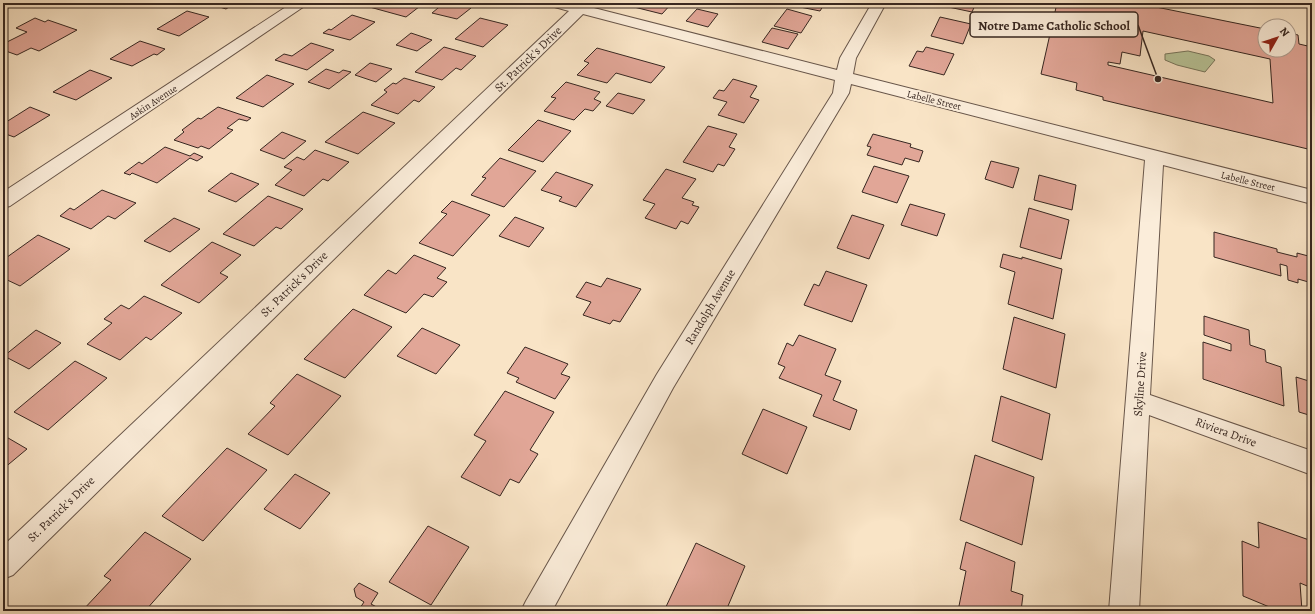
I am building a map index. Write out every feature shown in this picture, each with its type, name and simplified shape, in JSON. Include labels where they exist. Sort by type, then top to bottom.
[{"type":"street","points":[[3,5],[7,3]]},
{"type":"street","name":"Askin Avenue","points":[[3,201],[302,3]]},
{"type":"street","name":"Labelle Street","points":[[556,3],[582,6],[844,77],[1312,197]]},
{"type":"street","name":"Randolph Avenue","points":[[536,611],[665,381],[841,92],[848,58],[879,3]]},
{"type":"street","name":"St. Patrick's Drive","points":[[3,565],[582,6]]},
{"type":"street","name":"Skyline Drive","points":[[1124,611],[1154,157]]},
{"type":"street","name":"Riviera Drive","points":[[1139,401],[1312,463]]},
{"type":"green space","points":[[1188,51],[1209,56],[1215,60],[1205,72],[1177,65],[1165,60],[1165,54]]},
{"type":"building","points":[[207,3],[235,3],[226,9]]},
{"type":"building","points":[[355,3],[424,3],[406,17]]},
{"type":"building","points":[[444,3],[455,3],[471,8],[457,19],[432,13]]},
{"type":"building","points":[[638,3],[672,3],[662,14],[634,7]]},
{"type":"building","points":[[797,3],[825,3],[820,11],[795,6]]},
{"type":"building","points":[[940,3],[976,3],[972,12],[939,5]]},
{"type":"building","points":[[1057,3],[1156,3],[1156,7],[1257,27],[1257,56],[1143,31],[1140,56],[1122,52],[1120,64],[1108,62],[1108,65],[1273,103],[1270,59],[1265,58],[1297,58],[1298,35],[1299,44],[1312,47],[1312,150],[1103,100],[1103,97],[1076,90],[1077,83],[1041,74]]},
{"type":"building","points":[[697,9],[718,14],[708,27],[686,21]]},
{"type":"building","points":[[787,9],[812,16],[801,33],[774,26]]},
{"type":"building","points":[[187,11],[209,17],[179,36],[157,29]]},
{"type":"building","points":[[352,15],[375,22],[350,40],[323,33],[329,29],[331,30]]},
{"type":"building","points":[[940,17],[971,24],[963,44],[931,36]]},
{"type":"building","points":[[35,18],[45,22],[48,20],[77,30],[39,51],[31,48],[17,55],[3,50],[3,44],[27,32],[16,28]]},
{"type":"building","points":[[480,18],[508,25],[483,47],[455,39]]},
{"type":"building","points":[[772,28],[798,34],[788,49],[762,42]]},
{"type":"building","points":[[411,33],[432,40],[417,51],[396,45]]},
{"type":"building","points":[[140,41],[165,49],[157,55],[154,54],[132,66],[110,59]]},
{"type":"building","points":[[311,43],[334,50],[307,70],[275,60],[284,54],[292,56]]},
{"type":"building","points":[[444,47],[476,56],[461,70],[456,68],[442,80],[415,72]]},
{"type":"building","points":[[926,47],[954,54],[944,75],[909,66],[917,51],[923,52]]},
{"type":"building","points":[[597,48],[665,67],[651,83],[616,73],[607,83],[577,75],[589,63],[584,61]]},
{"type":"building","points":[[370,63],[392,69],[376,82],[355,75]]},
{"type":"building","points":[[326,69],[339,73],[343,70],[351,72],[329,89],[308,82]]},
{"type":"building","points":[[90,70],[112,78],[76,100],[53,92]]},
{"type":"building","points":[[267,75],[294,84],[263,107],[236,98]]},
{"type":"building","points":[[404,78],[435,87],[419,102],[414,100],[398,114],[371,105],[387,92],[384,90],[393,83],[396,84]]},
{"type":"building","points":[[733,79],[757,86],[750,97],[759,100],[744,123],[718,115],[727,102],[713,98],[719,90],[724,91]]},
{"type":"building","points":[[566,82],[600,92],[594,99],[601,102],[593,111],[585,109],[574,120],[544,111],[556,98],[551,97]]},
{"type":"building","points":[[618,93],[645,100],[633,114],[606,106]]},
{"type":"building","points":[[30,107],[50,115],[14,137],[3,133],[3,124]]},
{"type":"building","points":[[218,107],[251,118],[247,121],[239,119],[227,128],[233,130],[209,149],[201,146],[198,148],[174,140],[184,132],[182,130],[198,118],[201,119]]},
{"type":"building","points":[[363,112],[395,123],[358,154],[325,142]]},
{"type":"building","points":[[538,120],[571,131],[543,162],[508,150]]},
{"type":"building","points":[[708,126],[737,134],[729,147],[735,149],[724,166],[718,164],[713,172],[683,162]]},
{"type":"building","points":[[282,132],[306,141],[284,159],[260,150]]},
{"type":"building","points":[[873,134],[911,144],[910,147],[923,151],[919,162],[905,158],[902,165],[867,155],[871,147],[867,146]]},
{"type":"building","points":[[165,147],[190,156],[194,153],[203,157],[197,161],[190,158],[157,183],[132,173],[130,175],[124,173],[139,162],[142,164]]},
{"type":"building","points":[[315,150],[349,162],[328,181],[323,179],[304,196],[275,185],[292,170],[284,167],[297,157],[304,160]]},
{"type":"building","points":[[500,158],[536,171],[504,207],[471,195],[486,178],[482,177]]},
{"type":"building","points":[[991,161],[1019,168],[1013,188],[985,179]]},
{"type":"building","points":[[874,166],[909,176],[897,203],[862,192]]},
{"type":"building","points":[[666,169],[696,179],[682,198],[694,202],[692,205],[699,207],[688,224],[681,221],[676,229],[645,218],[655,204],[643,200]]},
{"type":"building","points":[[556,172],[593,185],[576,207],[559,201],[562,197],[541,190]]},
{"type":"building","points":[[231,173],[259,184],[236,202],[208,191]]},
{"type":"building","points":[[1039,175],[1076,185],[1072,210],[1034,200]]},
{"type":"building","points":[[102,190],[136,203],[115,219],[108,216],[91,229],[60,216],[70,208],[74,210]]},
{"type":"building","points":[[268,196],[303,209],[281,229],[276,227],[254,246],[223,234]]},
{"type":"building","points":[[452,201],[490,215],[453,256],[419,243],[447,214],[441,212]]},
{"type":"building","points":[[910,204],[945,214],[937,236],[901,225]]},
{"type":"building","points":[[1029,208],[1069,220],[1061,259],[1020,247]]},
{"type":"building","points":[[852,215],[884,225],[869,259],[837,248]]},
{"type":"building","points":[[515,217],[544,228],[529,247],[499,236]]},
{"type":"building","points":[[174,218],[200,229],[170,252],[144,241]]},
{"type":"building","points":[[1214,232],[1277,249],[1277,252],[1297,257],[1297,253],[1312,257],[1312,283],[1298,279],[1298,283],[1288,280],[1287,266],[1280,264],[1281,276],[1214,257]]},
{"type":"building","points":[[38,235],[70,249],[20,286],[3,278],[3,260]]},
{"type":"building","points":[[212,242],[241,255],[220,273],[228,277],[199,303],[161,285]]},
{"type":"building","points":[[1003,254],[1022,259],[1022,257],[1062,269],[1053,319],[1008,304],[1015,272],[1000,267]]},
{"type":"building","points":[[414,255],[446,268],[437,278],[447,282],[433,297],[424,294],[406,313],[364,295],[388,270],[396,274]]},
{"type":"building","points":[[826,271],[867,285],[852,322],[804,305],[814,284],[819,286]]},
{"type":"building","points":[[607,278],[641,289],[620,322],[613,320],[610,324],[583,315],[591,302],[576,297],[586,282],[601,287]]},
{"type":"building","points":[[144,296],[182,313],[151,340],[146,337],[120,360],[87,344],[112,323],[104,319],[121,305],[129,309]]},
{"type":"building","points":[[353,309],[392,327],[345,378],[304,359]]},
{"type":"building","points":[[1204,316],[1249,330],[1250,345],[1265,350],[1266,362],[1281,367],[1284,406],[1203,379],[1203,342],[1231,351],[1231,344],[1204,335]]},
{"type":"building","points":[[1014,317],[1065,334],[1056,388],[1003,369]]},
{"type":"building","points":[[422,328],[460,345],[436,374],[397,356]]},
{"type":"building","points":[[36,330],[61,343],[29,369],[4,356]]},
{"type":"building","points":[[799,335],[836,349],[825,375],[841,381],[833,400],[857,410],[850,430],[813,416],[822,395],[779,378],[785,367],[778,364],[787,343],[793,346]]},
{"type":"building","points":[[525,347],[568,364],[561,374],[570,377],[555,399],[516,382],[519,378],[507,373]]},
{"type":"building","points":[[75,361],[107,378],[48,430],[14,412]]},
{"type":"building","points":[[297,374],[341,396],[288,455],[248,434],[275,406],[270,403]]},
{"type":"building","points":[[1296,377],[1312,382],[1312,416],[1299,412]]},
{"type":"building","points":[[505,391],[554,412],[530,450],[538,454],[519,483],[510,479],[500,496],[461,477],[486,441],[474,435]]},
{"type":"building","points":[[1001,396],[1050,414],[1042,460],[992,441]]},
{"type":"building","points":[[763,409],[807,427],[787,474],[742,454]]},
{"type":"building","points":[[3,435],[27,449],[3,469]]},
{"type":"building","points":[[227,448],[267,470],[203,541],[162,516]]},
{"type":"building","points":[[975,455],[1034,477],[1022,545],[960,520]]},
{"type":"building","points":[[295,474],[330,493],[300,529],[264,509]]},
{"type":"building","points":[[1258,522],[1312,541],[1312,588],[1300,583],[1302,611],[1279,611],[1243,596],[1242,541],[1259,548]]},
{"type":"building","points":[[428,526],[469,547],[431,605],[389,582]]},
{"type":"building","points":[[145,532],[191,559],[145,611],[82,611],[111,580],[104,576]]},
{"type":"building","points":[[966,542],[1015,562],[1011,591],[1023,595],[1021,611],[958,611],[966,571],[960,569]]},
{"type":"building","points":[[696,543],[745,566],[728,606],[739,611],[664,611]]},
{"type":"building","points":[[359,583],[378,593],[371,604],[384,611],[358,611],[364,602],[356,597],[354,589]]},
{"type":"place","name":"Notre Dame Catholic School","points":[[1158,79]]}]
